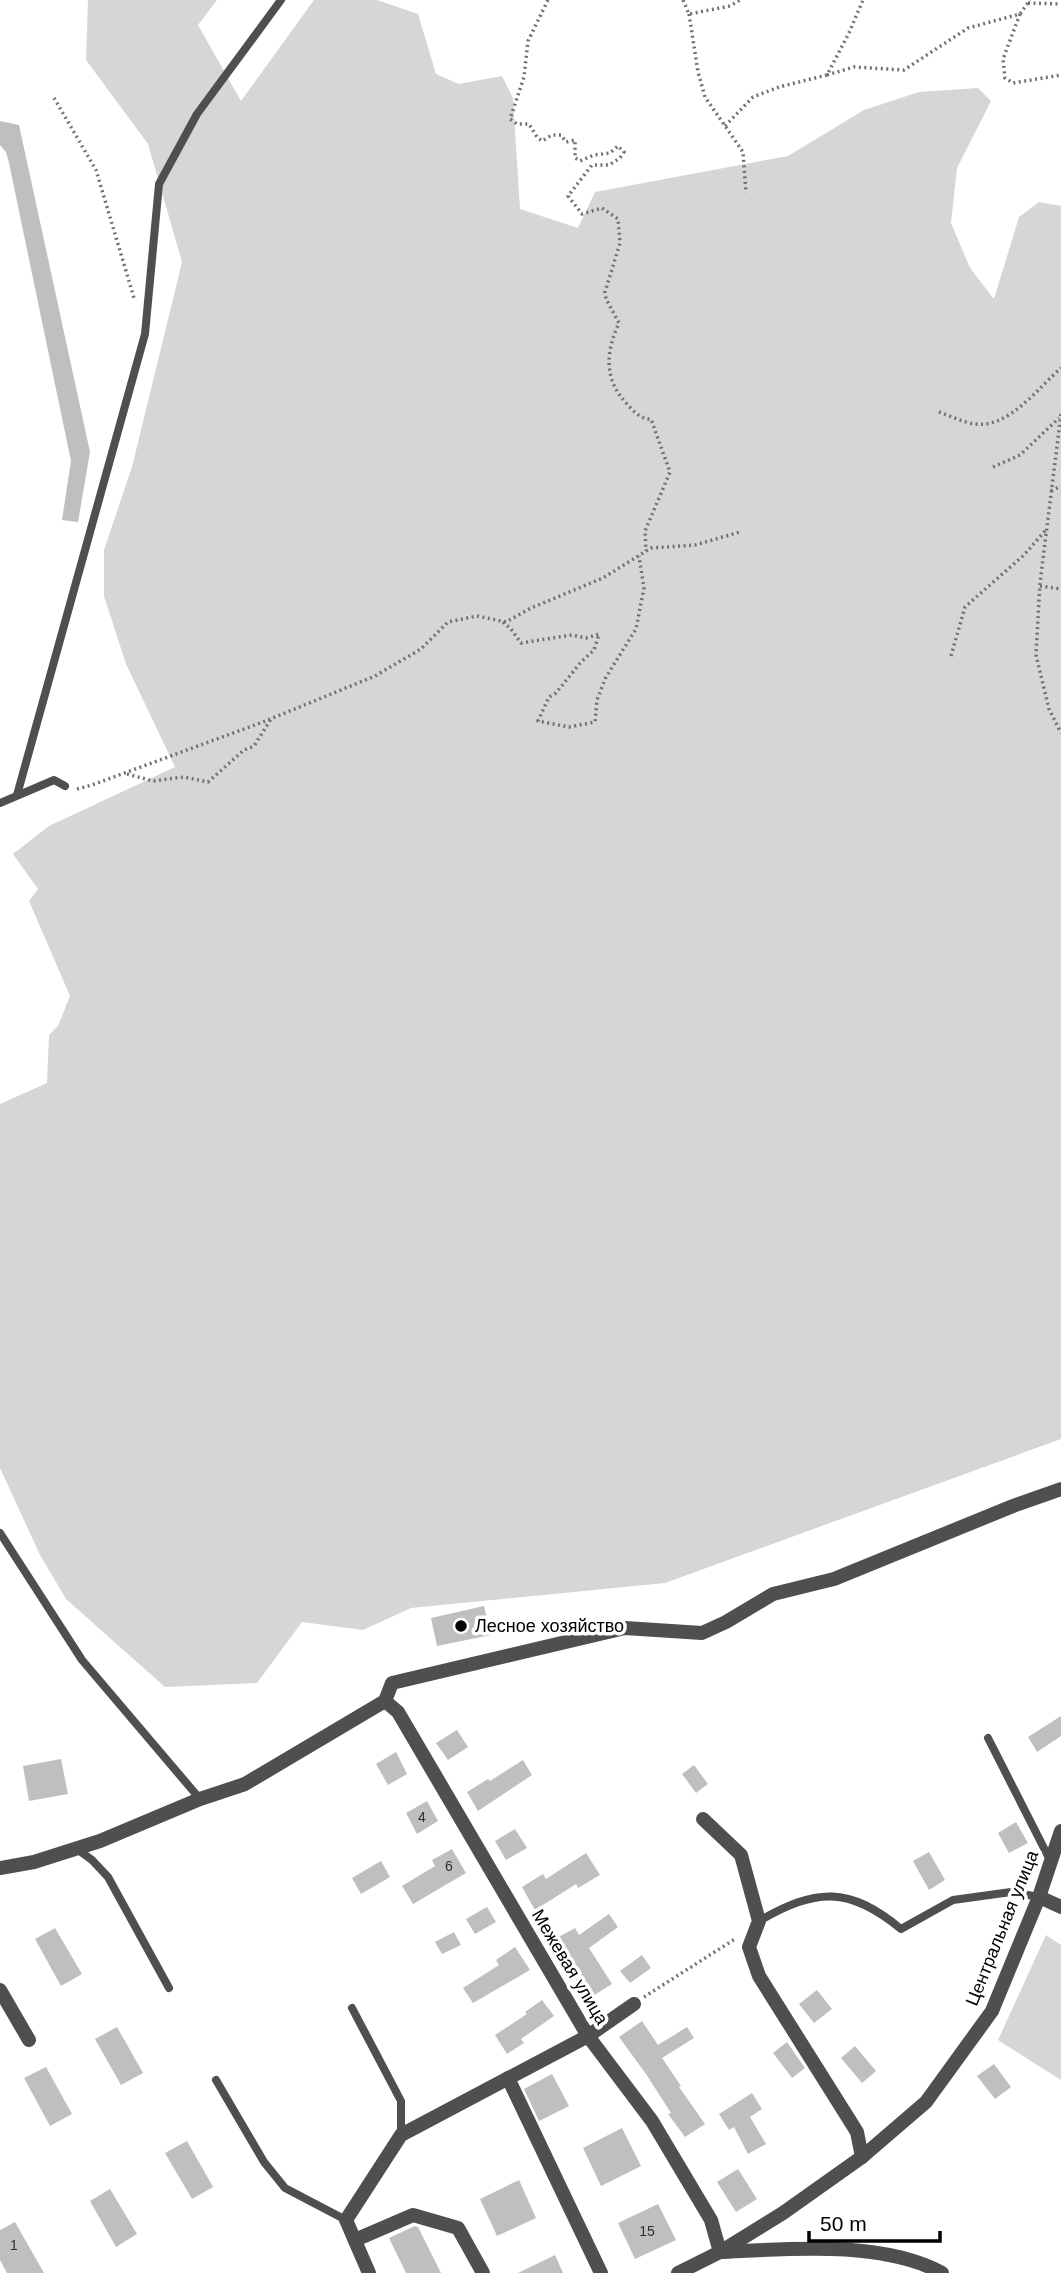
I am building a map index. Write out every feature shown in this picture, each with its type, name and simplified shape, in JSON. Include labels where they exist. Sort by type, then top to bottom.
[{"type":"street","points":[[0,1868],[34,1862],[76,1848],[245,1784],[386,1701],[392,1683],[625,1628],[702,1633],[773,1594],[834,1579],[1061,1489]]},
{"type":"street","name":"Межевая улица","points":[[386,1701],[398,1712],[588,2036],[652,2121],[711,2220],[720,2252]]},
{"type":"street","points":[[703,1819],[741,1855],[759,1921],[749,1947],[760,1976],[858,2132],[862,2157]]},
{"type":"street","name":"Центральная улица","points":[[678,2273],[720,2252],[783,2213],[862,2157],[926,2102],[992,2011],[1039,1897],[1061,1831]]},
{"type":"street","points":[[1039,1897],[1061,1908]]},
{"type":"street","points":[[0,1990],[29,2040]]},
{"type":"street","points":[[369,2273],[346,2220],[401,2135],[588,2036],[634,2004]]},
{"type":"street","points":[[508,2078],[601,2273]]},
{"type":"street","points":[[355,2240],[413,2215],[458,2228],[483,2273]]},
{"type":"street","name":"Центральная улица","points":[[720,2252],[798,2248],[867,2252],[925,2264],[942,2273]]},
{"type":"lane","points":[[17,795],[145,334],[159,184],[197,114],[281,0]]},
{"type":"lane","points":[[0,803],[54,780],[65,786]]},
{"type":"lane","points":[[0,1533],[82,1660],[200,1799]]},
{"type":"lane","points":[[988,1738],[1050,1861]]},
{"type":"lane","points":[[76,1848],[108,1877],[169,1988]]},
{"type":"lane","points":[[759,1921],[808,1898],[845,1896],[879,1911],[901,1929],[953,1900],[1011,1892],[1039,1897]]},
{"type":"lane","points":[[352,2008],[401,2101],[401,2135]]},
{"type":"lane","points":[[216,2080],[264,2162],[285,2188],[346,2220]]},
{"type":"path","points":[[548,0],[528,41],[524,77],[510,119],[517,124],[529,124],[542,141],[552,135],[561,135],[566,142],[575,141],[575,158],[580,161],[594,155],[610,153],[618,146],[624,152],[609,165],[592,165],[568,196],[582,214],[602,208],[618,219],[620,243],[605,292],[619,323],[610,347],[608,364],[617,394],[632,410],[646,420],[651,419],[670,471],[645,531],[646,551]]},
{"type":"path","points":[[683,0],[689,14],[705,97],[743,152],[746,193]]},
{"type":"path","points":[[689,14],[730,6],[740,0]]},
{"type":"path","points":[[827,75],[863,0]]},
{"type":"path","points":[[1061,4],[1029,2],[1020,14],[1003,59],[1005,78],[1013,83],[1061,75]]},
{"type":"path","points":[[725,125],[753,97],[779,87],[854,67],[904,70],[968,28],[1020,14]]},
{"type":"path","points":[[54,98],[96,170],[145,334]]},
{"type":"path","points":[[939,412],[976,424],[999,422],[1015,412],[1061,368]]},
{"type":"path","points":[[993,467],[1020,455],[1061,415]]},
{"type":"path","points":[[1061,415],[1040,586],[1036,655],[1049,709],[1061,733]]},
{"type":"path","points":[[1051,491],[1061,486]]},
{"type":"path","points":[[951,656],[965,607],[1024,555],[1046,529]]},
{"type":"path","points":[[65,786],[74,789],[125,773],[271,718],[394,666],[421,649],[448,622],[477,616],[506,622],[531,608],[603,578],[651,548],[703,543],[740,531]]},
{"type":"path","points":[[501,621],[521,643],[572,635],[586,638],[599,634],[594,650],[550,697],[538,721],[569,727],[595,722],[597,699],[606,677],[626,648],[638,622],[644,588],[639,556]]},
{"type":"path","points":[[1040,586],[1061,589]]},
{"type":"path","points":[[125,773],[153,781],[184,777],[208,782],[244,750],[254,746],[271,718]]},
{"type":"path","points":[[634,2004],[742,1935],[759,1921]]},
{"type":"shaded area","points":[[88,0],[217,0],[198,25],[241,101],[314,0],[377,0],[418,14],[436,74],[459,84],[502,76],[513,98],[520,209],[578,228],[595,192],[788,156],[864,110],[919,92],[978,88],[991,101],[957,168],[951,223],[970,268],[994,299],[1019,217],[1039,202],[1061,206],[1061,1439],[665,1583],[411,1608],[363,1630],[302,1622],[257,1683],[165,1687],[66,1599],[40,1555],[0,1468],[0,1104],[47,1083],[49,1035],[58,1026],[70,996],[29,901],[38,889],[13,854],[49,826],[175,767],[126,664],[104,596],[104,550],[132,467],[182,262],[148,144],[86,60]]},
{"type":"shaded area","points":[[1046,1935],[1061,1945],[1061,2080],[998,2040]]},
{"type":"building","points":[[0,121],[19,125],[90,452],[78,522],[62,520],[71,461],[9,163],[6,152],[0,145]]},
{"type":"building","name":"Лесное хозяйство","points":[[484,1606],[491,1635],[437,1646],[431,1618]]},
{"type":"building","points":[[1061,1716],[1061,1736],[1037,1752],[1028,1737]]},
{"type":"building","points":[[457,1730],[468,1747],[448,1760],[436,1743]]},
{"type":"building","points":[[396,1752],[407,1774],[388,1785],[376,1764]]},
{"type":"building","points":[[61,1759],[68,1794],[29,1801],[23,1766]]},
{"type":"building","points":[[523,1760],[532,1775],[478,1811],[467,1792]]},
{"type":"building","points":[[694,1765],[708,1784],[696,1793],[682,1774]]},
{"type":"building","points":[[427,1801],[438,1821],[417,1834],[406,1813]]},
{"type":"building","points":[[1016,1822],[1028,1843],[1009,1853],[998,1833]]},
{"type":"building","points":[[515,1829],[527,1848],[506,1860],[495,1841]]},
{"type":"building","points":[[452,1849],[466,1873],[413,1904],[402,1886],[435,1866],[432,1860]]},
{"type":"building","points":[[929,1852],[945,1880],[929,1890],[913,1861]]},
{"type":"building","points":[[586,1853],[600,1875],[578,1888],[576,1884],[535,1910],[522,1887],[543,1874],[546,1879]]},
{"type":"building","points":[[381,1861],[390,1877],[361,1894],[352,1878]]},
{"type":"building","points":[[487,1907],[496,1922],[475,1934],[466,1919]]},
{"type":"building","points":[[609,1914],[618,1927],[589,1948],[612,1984],[588,1999],[553,1940],[575,1928],[579,1935]]},
{"type":"building","points":[[55,1928],[82,1974],[61,1986],[35,1939]]},
{"type":"building","points":[[454,1932],[461,1945],[442,1954],[435,1942]]},
{"type":"building","points":[[515,1947],[530,1970],[473,2003],[463,1988],[499,1965],[496,1960]]},
{"type":"building","points":[[642,1955],[651,1968],[630,1983],[620,1971]]},
{"type":"building","points":[[817,1990],[832,2009],[814,2023],[799,2004]]},
{"type":"building","points":[[542,2000],[554,2016],[521,2039],[524,2043],[507,2054],[495,2035],[527,2014],[525,2012]]},
{"type":"building","points":[[642,2021],[658,2045],[687,2027],[694,2038],[662,2058],[705,2124],[685,2137],[668,2114],[671,2113],[646,2074],[619,2037]]},
{"type":"building","points":[[117,2027],[143,2073],[121,2085],[95,2039]]},
{"type":"building","points":[[787,2042],[805,2068],[792,2078],[773,2053]]},
{"type":"building","points":[[855,2046],[876,2071],[862,2083],[841,2058]]},
{"type":"building","points":[[994,2064],[1011,2087],[995,2099],[977,2076]]},
{"type":"building","points":[[46,2067],[72,2114],[50,2126],[24,2078]]},
{"type":"building","points":[[552,2074],[569,2106],[539,2121],[524,2089]]},
{"type":"building","points":[[752,2093],[762,2109],[750,2117],[766,2144],[748,2154],[734,2127],[729,2130],[719,2114]]},
{"type":"building","points":[[622,2128],[641,2166],[601,2186],[583,2148]]},
{"type":"building","points":[[187,2141],[213,2187],[192,2199],[165,2153]]},
{"type":"building","points":[[738,2169],[757,2199],[736,2212],[717,2182]]},
{"type":"building","points":[[519,2180],[536,2218],[497,2236],[480,2199]]},
{"type":"building","points":[[110,2189],[137,2234],[116,2247],[90,2201]]},
{"type":"building","points":[[658,2204],[676,2240],[635,2259],[618,2223]]},
{"type":"building","points":[[15,2222],[44,2273],[7,2273],[0,2260],[0,2230]]},
{"type":"building","points":[[418,2227],[441,2273],[406,2273],[389,2238]]},
{"type":"building","points":[[555,2255],[563,2273],[518,2273]]},
{"type":"place","name":"Лесное хозяйство","points":[[461,1626]]}]
